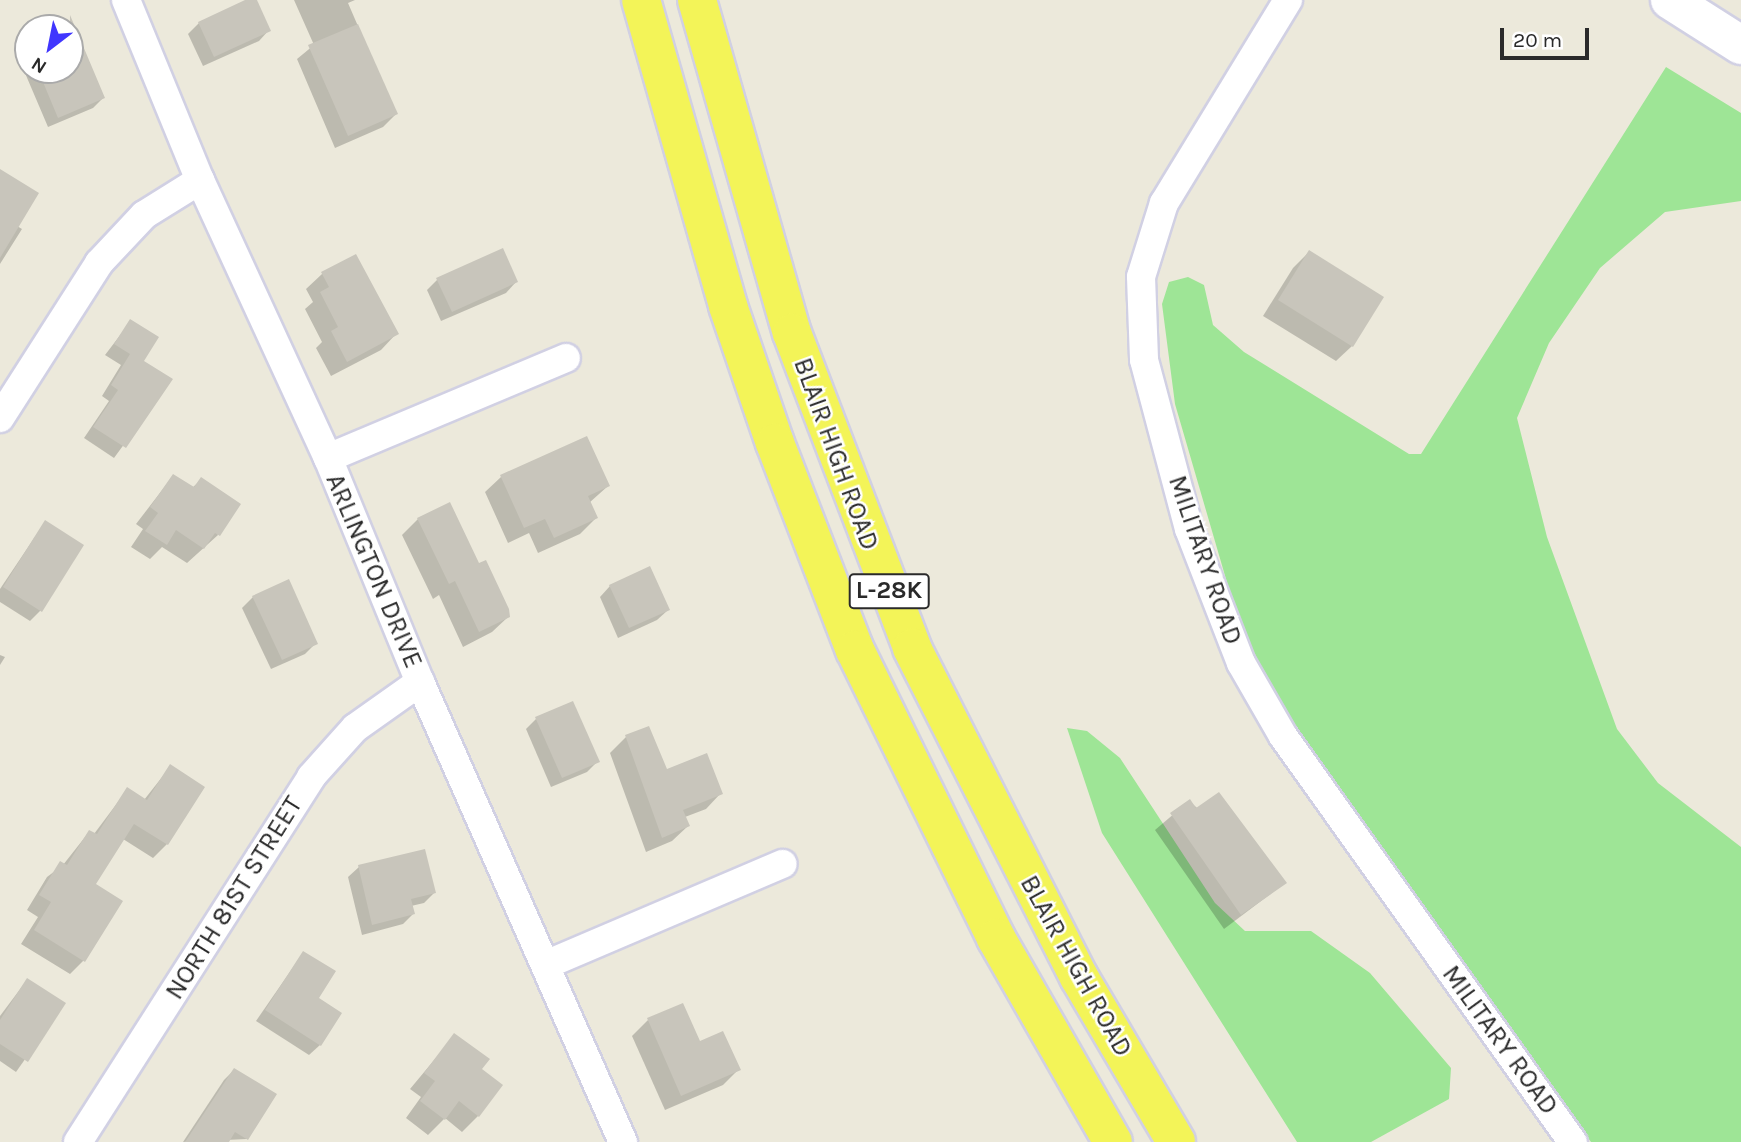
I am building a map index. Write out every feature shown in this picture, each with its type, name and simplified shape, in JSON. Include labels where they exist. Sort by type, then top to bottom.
[{"type":"main road","name":"BLAIR HIGH ROAD","points":[[640,0],[728,306],[775,443],[855,650],[983,913],[1112,1142]]},
{"type":"main road","name":"BLAIR HIGH ROAD","points":[[696,0],[792,333],[912,648],[1079,977],[1176,1142]]},
{"type":"main road","points":[[1670,0],[1741,45]]},
{"type":"street","name":"ARLINGTON DRIVE","points":[[126,0],[200,180],[328,458],[420,682],[548,964],[623,1142]]},
{"type":"street","name":"MILITARY ROAD","points":[[1288,0],[1185,165],[1157,223],[1141,277],[1144,360],[1189,529],[1241,663],[1283,736],[1573,1142]]},
{"type":"street","points":[[0,418],[107,254],[144,215],[200,180]]},
{"type":"street","points":[[328,458],[566,358]]},
{"type":"street","name":"NORTH 81ST STREET","points":[[78,1142],[311,777],[355,728],[420,682]]},
{"type":"street","points":[[548,964],[783,864]]},
{"type":"green space","points":[[1666,67],[1741,113],[1741,201],[1665,212],[1600,268],[1549,343],[1517,418],[1547,537],[1617,729],[1658,783],[1741,847],[1741,1142],[1591,1142],[1297,729],[1242,634],[1175,404],[1162,304],[1169,282],[1188,277],[1204,285],[1213,325],[1244,352],[1409,454],[1421,454]]},
{"type":"green space","points":[[1067,728],[1087,731],[1120,758],[1215,903],[1245,931],[1311,931],[1370,973],[1451,1068],[1449,1099],[1371,1142],[1297,1142],[1102,833]]},
{"type":"building","points":[[245,0],[257,0],[271,31],[214,57],[198,22]]},
{"type":"building","points":[[358,24],[398,114],[348,136],[308,45]]},
{"type":"building","points":[[84,48],[105,98],[58,118],[44,84],[84,84]]},
{"type":"building","points":[[0,169],[39,193],[0,258]]},
{"type":"building","points":[[503,248],[518,282],[452,312],[436,278]]},
{"type":"building","points":[[1309,250],[1384,297],[1353,347],[1278,300]]},
{"type":"building","points":[[356,254],[399,334],[347,362],[331,331],[338,327],[320,292],[329,287],[321,272]]},
{"type":"building","points":[[130,319],[159,337],[144,361],[173,379],[126,448],[93,427],[118,390],[111,385],[130,354],[114,344]]},
{"type":"building","points":[[587,436],[610,486],[588,496],[598,518],[554,538],[545,519],[524,528],[500,475]]},
{"type":"building","points":[[173,474],[194,487],[201,477],[241,504],[220,536],[215,533],[204,549],[176,530],[167,545],[145,531],[158,513],[150,507]]},
{"type":"building","points":[[450,502],[479,563],[486,560],[509,609],[510,617],[479,632],[455,581],[449,584],[417,518]]},
{"type":"building","points":[[45,520],[84,545],[42,612],[3,587]]},
{"type":"building","points":[[650,566],[670,610],[629,628],[609,585]]},
{"type":"building","points":[[289,579],[318,644],[282,660],[252,596]]},
{"type":"building","points":[[573,701],[600,762],[562,778],[535,717]]},
{"type":"building","points":[[649,726],[667,769],[707,753],[723,794],[683,810],[690,826],[662,838],[625,735]]},
{"type":"building","points":[[170,764],[205,787],[168,845],[134,824],[96,884],[123,901],[85,962],[34,930],[51,902],[39,895],[60,861],[67,865],[89,830],[97,834],[127,787],[147,800]]},
{"type":"building","points":[[1219,792],[1287,883],[1241,915],[1170,813],[1190,799],[1196,808]]},
{"type":"building","points":[[425,849],[436,893],[411,899],[415,914],[372,925],[358,865]]},
{"type":"building","points":[[303,951],[336,971],[319,998],[342,1013],[321,1046],[265,1010]]},
{"type":"building","points":[[27,978],[66,1003],[28,1062],[0,1044],[0,1020]]},
{"type":"building","points":[[683,1003],[700,1041],[723,1031],[741,1070],[681,1096],[647,1018]]},
{"type":"building","points":[[454,1033],[490,1059],[482,1069],[503,1085],[479,1117],[459,1101],[445,1120],[420,1101],[435,1081],[424,1073]]},
{"type":"building","points":[[234,1068],[277,1094],[248,1140],[235,1132],[229,1142],[185,1142]]}]
